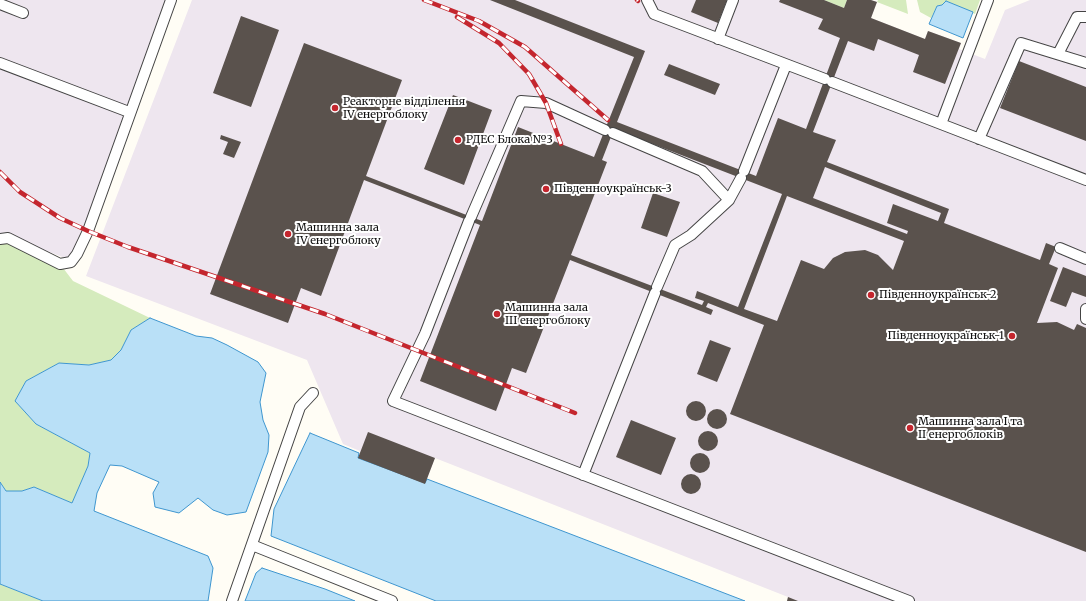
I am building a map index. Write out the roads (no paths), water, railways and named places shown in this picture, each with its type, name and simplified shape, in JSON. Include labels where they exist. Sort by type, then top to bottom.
[{"type":"street","points":[[0,239],[8,238],[60,264],[71,262],[77,254],[88,231],[129,112],[171,0]]},
{"type":"street","points":[[647,0],[654,14],[1086,180]]},
{"type":"street","points":[[718,39],[734,0]]},
{"type":"street","points":[[941,124],[988,0]]},
{"type":"street","points":[[0,4],[23,13]]},
{"type":"street","points":[[1058,54],[1077,17],[1086,17]]},
{"type":"street","points":[[979,139],[1020,43],[1086,63]]},
{"type":"street","points":[[0,63],[129,112]]},
{"type":"street","points":[[583,475],[675,245],[691,235],[728,200],[743,175],[786,65]]},
{"type":"street","points":[[728,200],[702,171],[546,103],[521,101],[470,219],[425,334],[393,401],[909,601]]},
{"type":"street","points":[[1060,248],[1086,259]]},
{"type":"street","points":[[1086,309],[1086,319]]},
{"type":"street","points":[[232,601],[300,407],[313,393]]},
{"type":"street","points":[[252,545],[392,601]]},
{"type":"water","points":[[946,1],[973,12],[963,38],[929,24],[937,6],[942,5]]},
{"type":"water","points":[[150,318],[196,336],[212,338],[227,345],[258,362],[266,373],[260,402],[263,420],[269,435],[268,452],[246,512],[227,515],[213,510],[198,498],[179,513],[155,507],[153,493],[159,482],[122,466],[110,465],[97,493],[94,511],[208,556],[213,568],[208,601],[43,601],[0,584],[0,482],[6,491],[22,491],[34,487],[72,503],[88,466],[90,453],[36,424],[15,401],[26,381],[59,363],[89,365],[111,360],[121,350],[131,330]]},
{"type":"water","points":[[310,433],[359,453],[358,458],[425,483],[427,479],[745,601],[436,601],[271,536],[274,509]]},
{"type":"water","points":[[262,568],[325,589],[355,601],[245,601],[256,573]]},
{"type":"railway","points":[[424,0],[479,21],[525,47],[608,120]]},
{"type":"railway","points":[[457,17],[499,43],[529,74],[546,103],[561,144]]},
{"type":"railway","points":[[0,172],[20,192],[60,218],[88,231],[128,247],[325,314],[575,413]]},
{"type":"place","name":"Реакторне відділення IV енергоблоку","points":[[335,108]]},
{"type":"place","name":"РДЕС Блока №3","points":[[458,140]]},
{"type":"place","name":"Південноукраїнськ-3","points":[[546,189]]},
{"type":"place","name":"Машинна зала IV енергоблоку","points":[[288,234]]},
{"type":"place","name":"Південноукраїнськ-2","points":[[871,295]]},
{"type":"place","name":"Машинна зала III енергоблоку","points":[[497,314]]},
{"type":"place","name":"Південноукраїнськ-1","points":[[1012,336]]},
{"type":"place","name":"Машинна зала I та II енергоблоків","points":[[910,428]]}]
